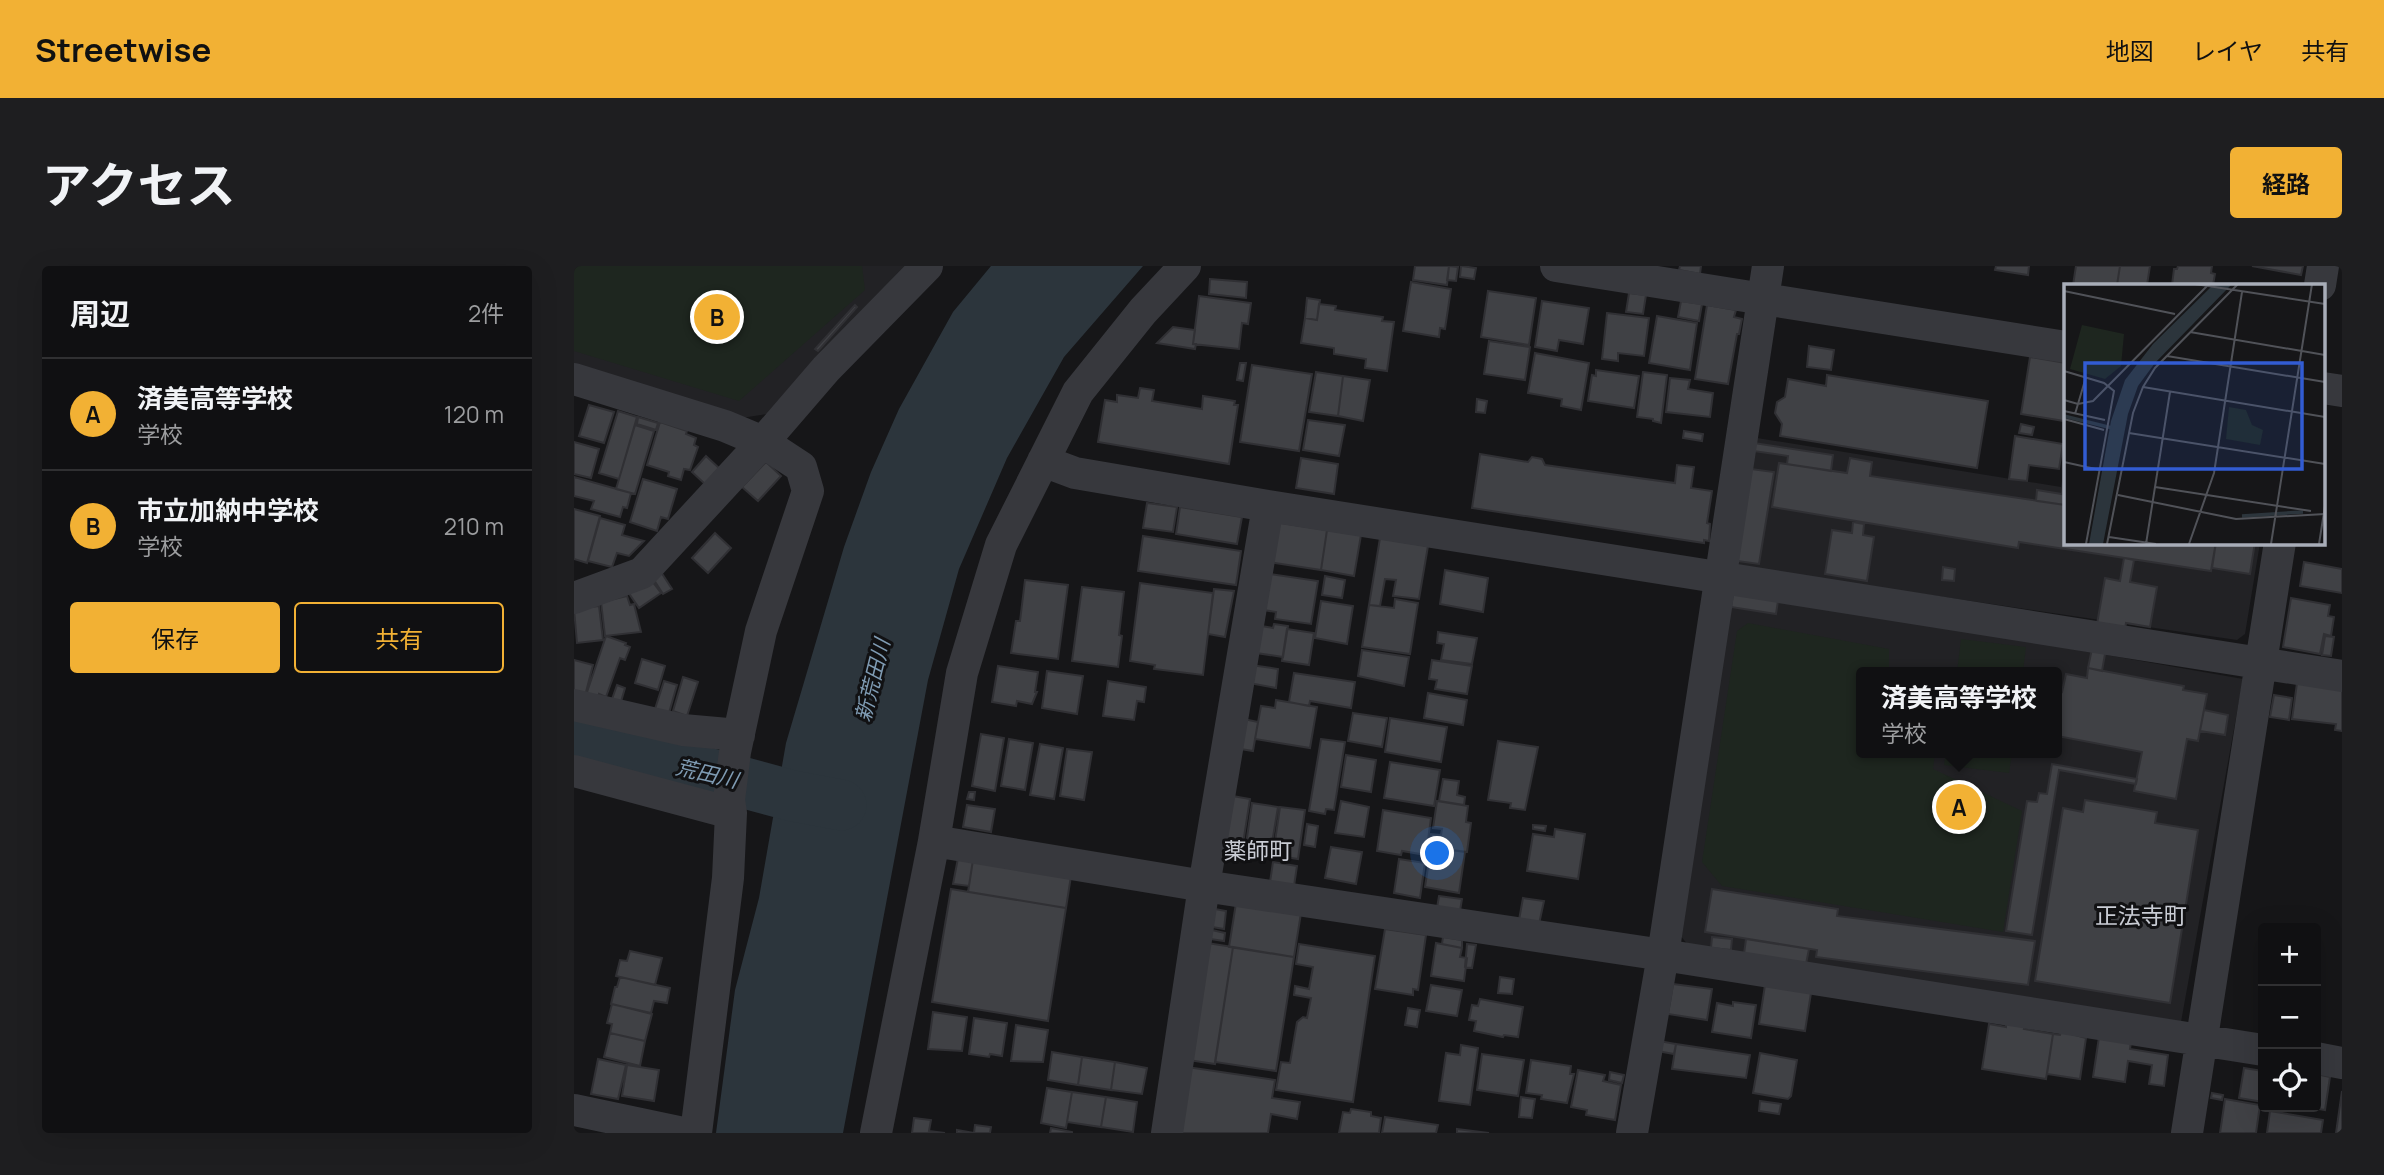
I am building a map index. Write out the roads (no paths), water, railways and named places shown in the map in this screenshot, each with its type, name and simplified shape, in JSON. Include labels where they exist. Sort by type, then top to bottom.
[{"type":"street","points":[[574,598],[642,573],[763,442],[826,369],[927,266]]},
{"type":"street","points":[[876,1133],[934,841],[962,673],[1001,545],[1078,392],[1143,311],[1185,266]]},
{"type":"street","points":[[1556,266],[2064,347]]},
{"type":"street","points":[[1632,1133],[1663,955],[1768,266]]},
{"type":"street","points":[[2320,284],[2323,266]]},
{"type":"street","points":[[576,387],[725,426],[763,442],[801,467],[808,491],[761,631],[738,735],[729,800],[731,813],[728,878],[696,1133]]},
{"type":"street","points":[[2324,388],[2342,391]]},
{"type":"street","points":[[1043,461],[1075,473],[1268,506],[2342,676]]},
{"type":"street","points":[[1167,1133],[1204,886],[1268,506]]},
{"type":"street","points":[[2187,1133],[2280,544]]},
{"type":"street","points":[[574,705],[682,730],[738,735]]},
{"type":"street","points":[[574,771],[731,813]]},
{"type":"street","points":[[934,841],[1204,886],[2258,1049]]},
{"type":"street","points":[[2321,1059],[2342,1063]]},
{"type":"street","points":[[574,1110],[683,1133]]},
{"type":"water","name":"新荒田川","points":[[991,266],[1143,266],[1064,357],[1007,458],[959,569],[928,680],[843,1133],[716,1133],[735,990],[759,898],[786,743],[844,547],[871,472],[899,409],[953,312]]},
{"type":"waterway","name":"荒田川","points":[[574,741],[793,796],[841,805]]},
{"type":"place","name":"市立加納中学校","points":[[717,317]]},
{"type":"place","name":"済美高等学校","points":[[1959,807]]},
{"type":"district","name":"薬師町","points":[[1258,850]]},
{"type":"district","name":"正法寺町","points":[[2141,915]]}]
